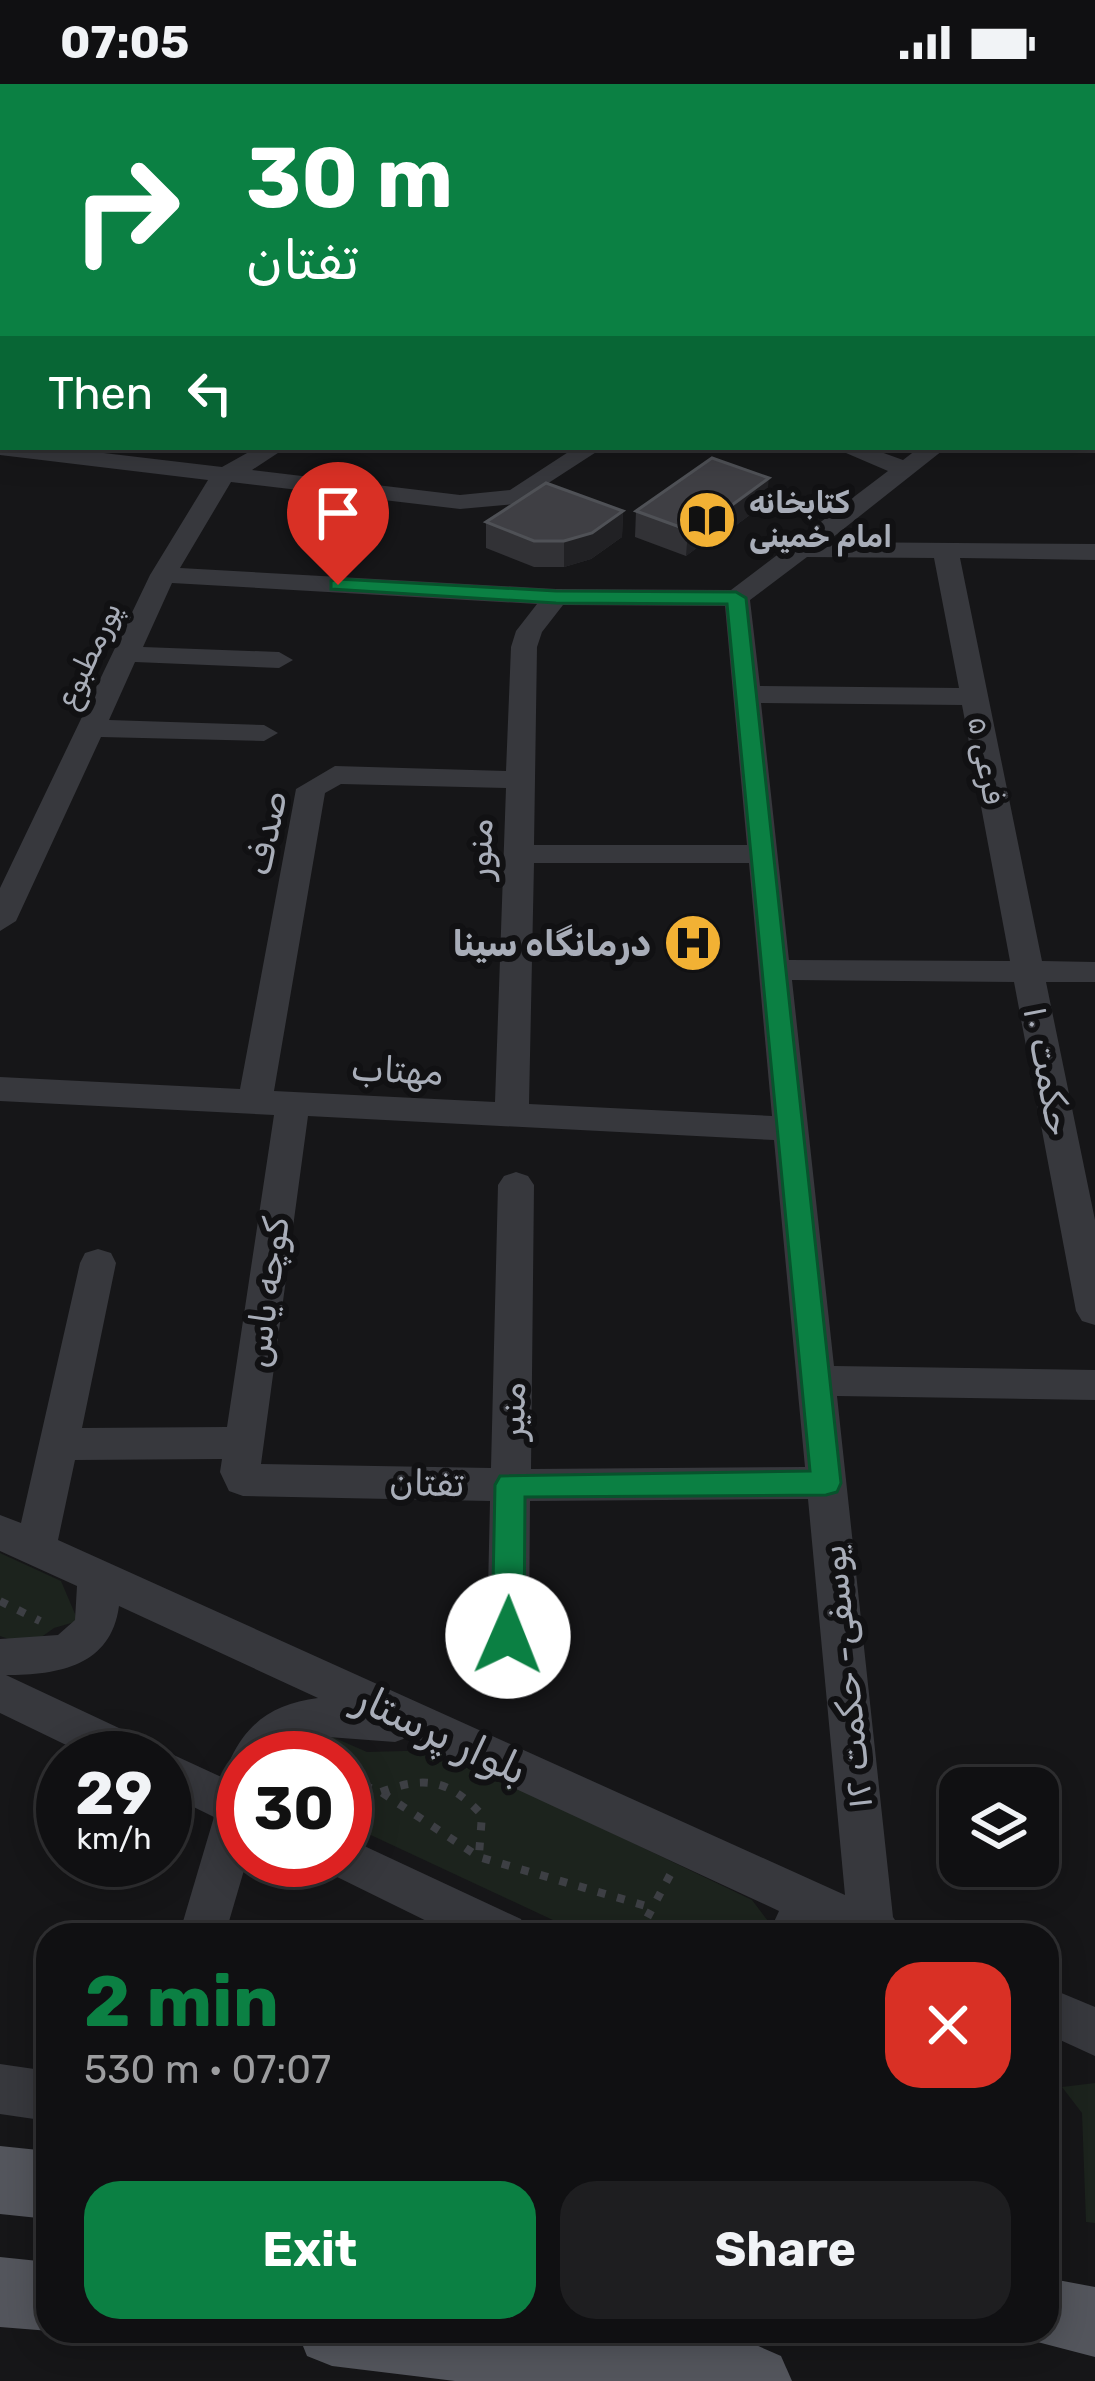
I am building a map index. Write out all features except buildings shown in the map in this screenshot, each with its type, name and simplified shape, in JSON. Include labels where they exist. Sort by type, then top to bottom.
[{"type":"main road","points":[[0,2180],[36,2184]]},
{"type":"main road","points":[[0,2292],[36,2296]]},
{"type":"main road","points":[[1059,2314],[1095,2321]]},
{"type":"main road","points":[[434,2343],[756,2381]]},
{"type":"street","points":[[15,450],[400,499],[460,502],[516,497],[587,450]]},
{"type":"street","name":"پورمطبوع","points":[[0,921],[163,575],[222,477],[270,450]]},
{"type":"street","points":[[852,450],[906,469]]},
{"type":"street","points":[[163,575],[556,597],[736,598],[931,450]]},
{"type":"street","name":"فرعی ۵","points":[[945,548],[1028,972]]},
{"type":"street","points":[[800,549],[1095,552]]},
{"type":"street","name":"منور","points":[[512,1115],[524,646],[529,631],[556,597]]},
{"type":"street","name":"یوسفی- حکمت ۱۲","points":[[736,598],[874,1923]]},
{"type":"street","points":[[126,654],[278,661]]},
{"type":"street","points":[[746,694],[974,697]]},
{"type":"street","points":[[91,728],[264,734]]},
{"type":"street","name":"صدف","points":[[255,1102],[310,790],[335,775],[521,780]]},
{"type":"street","points":[[517,854],[762,854]]},
{"type":"street","points":[[774,970],[1095,972]]},
{"type":"street","name":"حکمت ۱۰","points":[[1028,972],[1095,1311]]},
{"type":"street","name":"مهتاب","points":[[0,1089],[790,1129]]},
{"type":"street","name":"کوچه یاس","points":[[244,1461],[293,1104]]},
{"type":"street","name":"منیر","points":[[508,1636],[516,1185]]},
{"type":"street","points":[[18,1540],[59,1444],[98,1263]]},
{"type":"street","points":[[816,1381],[1095,1385]]},
{"type":"street","name":"تفتان","points":[[59,1444],[510,1485],[826,1483]]},
{"type":"street","name":"بلوار پرستار","points":[[18,1540],[686,1845],[799,1918]]},
{"type":"street","points":[[3,1691],[79,1646],[98,1620],[97,1576]]},
{"type":"street","points":[[3,1691],[83,1731]]},
{"type":"street","points":[[272,1731],[310,1714],[423,1725]]},
{"type":"street","points":[[372,1871],[479,1923]]},
{"type":"street","points":[[206,1923],[217,1887]]},
{"type":"street","points":[[1059,2016],[1095,2032]]},
{"type":"street","points":[[0,2089],[36,2094]]},
{"type":"path","points":[[0,1601],[54,1628]]},
{"type":"path","points":[[382,1792],[417,1777],[455,1785],[482,1815],[479,1857]]},
{"type":"path","points":[[372,1788],[479,1857],[653,1907]]},
{"type":"path","points":[[644,1923],[686,1845]]},
{"type":"shaded area","points":[[0,1553],[61,1581],[78,1621],[54,1628],[29,1646],[0,1636]]},
{"type":"shaded area","points":[[439,1750],[752,1900],[768,1921],[559,1923],[372,1836],[372,1752]]},
{"type":"shaded area","points":[[1095,2083],[1095,2223],[1086,2222],[1082,2113],[1062,2087]]},
{"type":"place","name":"کتابخانه امام خمینی","points":[[707,520]]},
{"type":"place","name":"درمانگاه سینا","points":[[693,943]]},
{"type":"route","points":[[338,585],[556,597],[736,598],[826,1483],[510,1485],[508,1636]]}]
